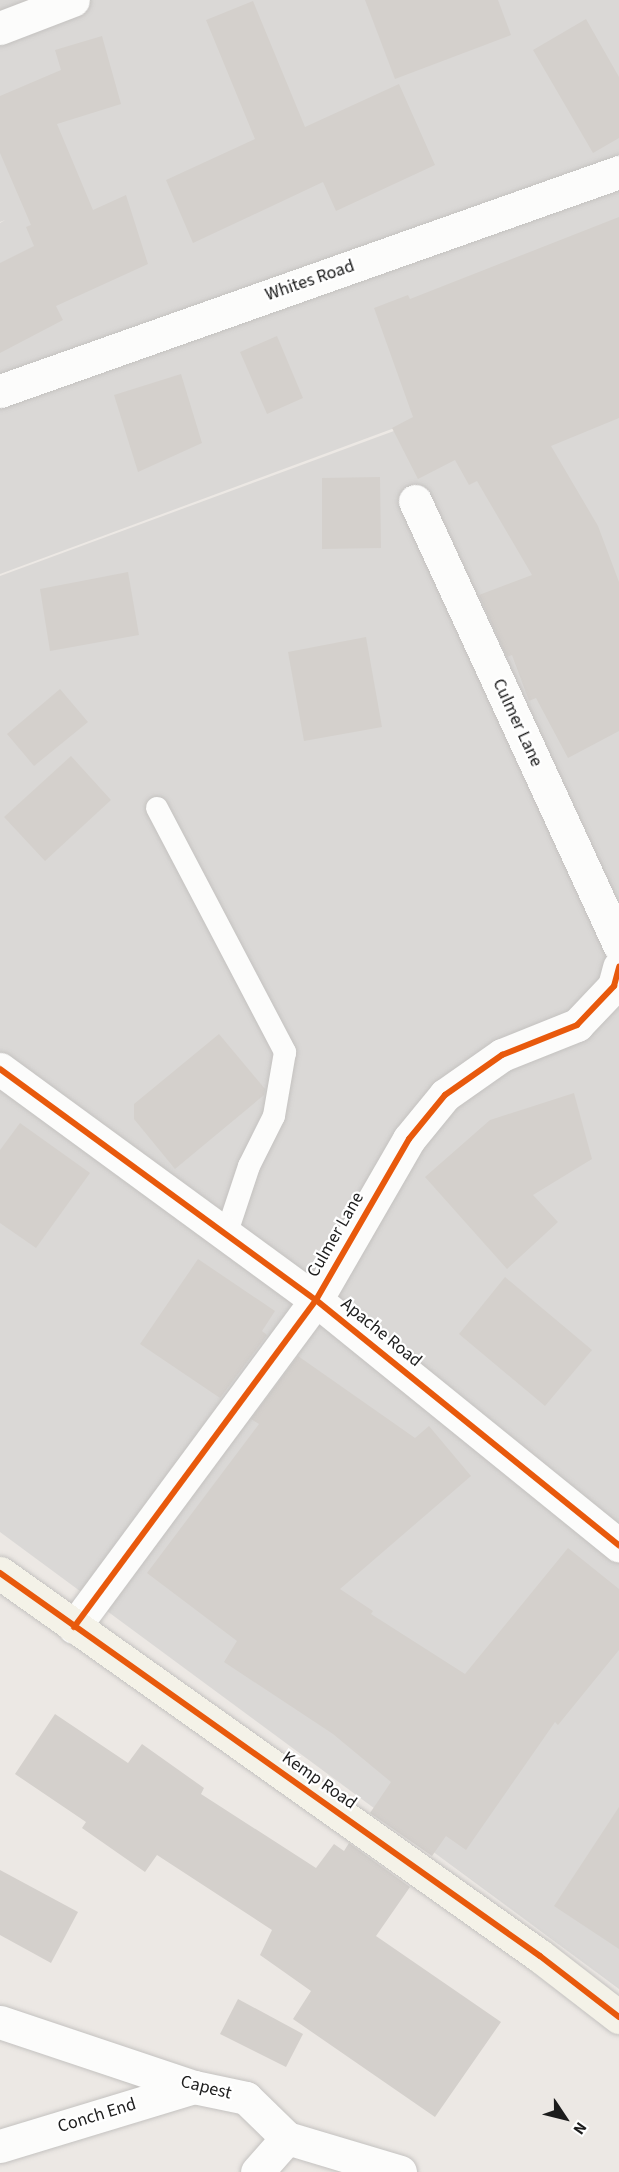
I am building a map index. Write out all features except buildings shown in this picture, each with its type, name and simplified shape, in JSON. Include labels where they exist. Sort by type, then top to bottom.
[{"type":"street","points":[[0,28],[73,0]]},
{"type":"street","name":"Whites Road","points":[[0,391],[619,172]]},
{"type":"street","name":"Culmer Lane","points":[[416,501],[619,945]]},
{"type":"street","name":"Culmer Lane","points":[[74,1627],[316,1300],[409,1139],[445,1095],[502,1055],[577,1025],[614,986],[619,967]]},
{"type":"street","name":"Apache Road","points":[[0,1069],[316,1300],[619,1545]]},
{"type":"street","name":"Kemp Road","points":[[0,1573],[540,1956],[619,2017]]},
{"type":"street","name":"Capest","points":[[0,2022],[194,2087],[246,2098],[287,2138],[400,2172]]},
{"type":"street","name":"Conch End","points":[[0,2146],[194,2087]]},
{"type":"street","points":[[257,2172],[287,2138]]},
{"type":"lane","points":[[157,808],[285,1052],[274,1116],[249,1166],[226,1235]]},
{"type":"shaded area","points":[[0,0],[619,0],[619,345],[0,574],[0,223],[5,220],[0,222]]},
{"type":"shaded area","points":[[619,348],[619,1989],[0,1532],[0,576]]},
{"type":"cycle path","points":[[74,1627],[316,1300],[409,1139],[445,1095],[502,1055],[577,1025],[614,986],[619,967]]},
{"type":"cycle path","points":[[0,1069],[316,1300],[619,1545]]},
{"type":"cycle path","points":[[0,1573],[540,1956],[619,2017]]}]
